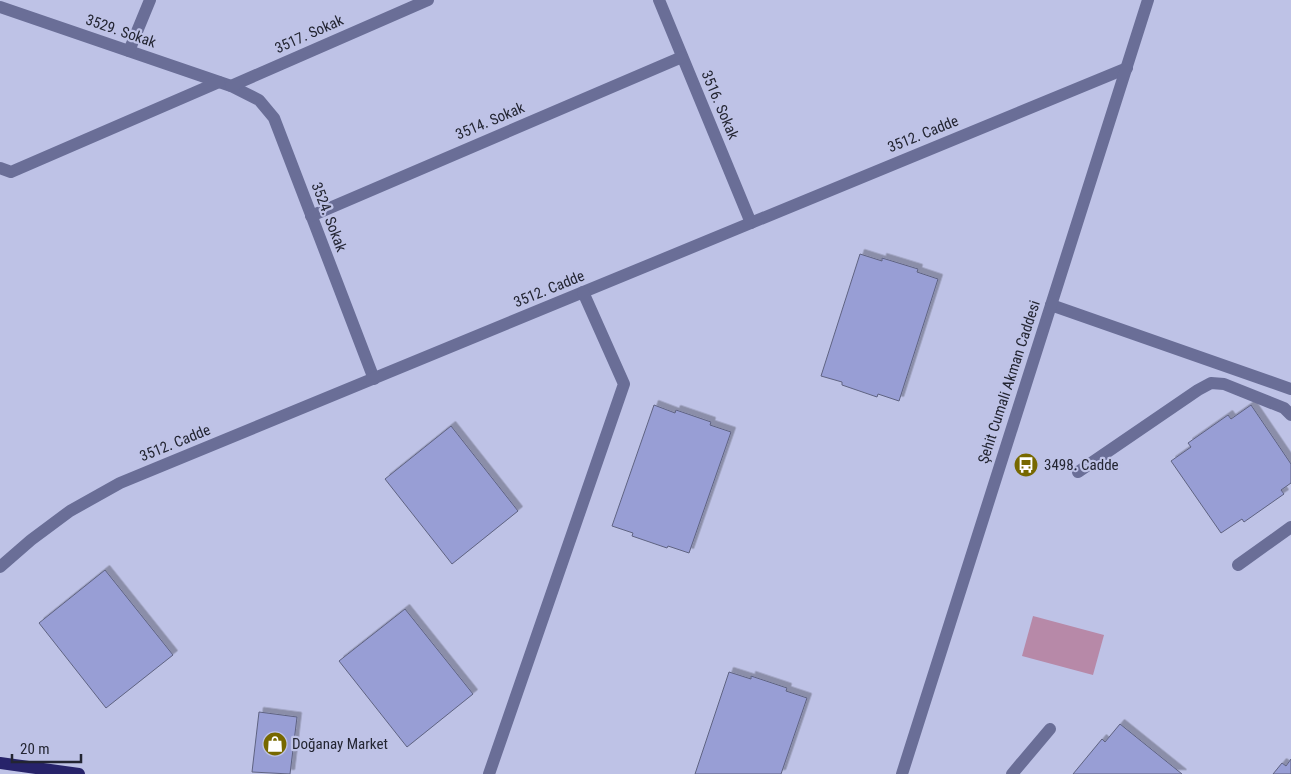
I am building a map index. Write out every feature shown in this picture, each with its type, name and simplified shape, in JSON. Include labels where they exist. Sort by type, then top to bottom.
[{"type":"main road","points":[[0,763],[79,774]]},
{"type":"street","points":[[129,51],[150,0]]},
{"type":"street","name":"3517. Sokak","points":[[0,168],[11,172],[428,0]]},
{"type":"street","name":"3516. Sokak","points":[[659,0],[751,223]]},
{"type":"street","name":"Şehit Cumali Akman Caddesi","points":[[902,774],[1148,0]]},
{"type":"street","name":"3529. Sokak","points":[[0,7],[225,84]]},
{"type":"street","name":"3514. Sokak","points":[[311,216],[682,57]]},
{"type":"street","name":"3512. Cadde","points":[[0,568],[31,540],[70,511],[120,483],[1127,68]]},
{"type":"street","name":"3524. Sokak","points":[[225,84],[259,100],[274,118],[374,379]]},
{"type":"street","points":[[489,774],[624,384],[583,292]]},
{"type":"street","points":[[1050,305],[1291,389]]},
{"type":"street","points":[[1078,472],[1211,383],[1224,384],[1284,408],[1291,415]]},
{"type":"street","points":[[1238,565],[1291,527]]},
{"type":"street","points":[[1012,774],[1050,729]]},
{"type":"shaded area","points":[[1033,616],[1104,635],[1093,675],[1022,656]]},
{"type":"building","points":[[860,254],[882,261],[882,258],[918,269],[917,272],[938,279],[899,401],[878,394],[877,397],[842,385],[842,382],[821,376]]},
{"type":"building","points":[[654,405],[675,413],[676,410],[711,422],[710,425],[731,432],[689,553],[632,536],[633,533],[612,526]]},
{"type":"building","points":[[1251,405],[1291,464],[1291,483],[1281,490],[1284,494],[1244,522],[1242,519],[1221,533],[1171,461],[1191,447],[1188,443],[1228,415],[1231,419]]},
{"type":"building","points":[[451,426],[518,511],[452,564],[385,479]]},
{"type":"building","points":[[105,570],[173,655],[106,708],[39,623]]},
{"type":"building","points":[[405,609],[473,694],[407,747],[339,661]]},
{"type":"building","points":[[729,672],[751,679],[751,676],[787,688],[786,691],[807,698],[781,774],[695,774]]},
{"type":"building","name":"Doğanay Market","points":[[259,712],[297,717],[290,774],[252,772]]},
{"type":"building","points":[[1120,724],[1182,774],[1073,774],[1102,739],[1105,742]]},
{"type":"building","points":[[1291,759],[1291,774],[1273,774],[1282,763],[1286,766]]},
{"type":"place","name":"3498. Cadde","points":[[1026,465]]},
{"type":"place","name":"Doğanay Market","points":[[275,744]]}]
